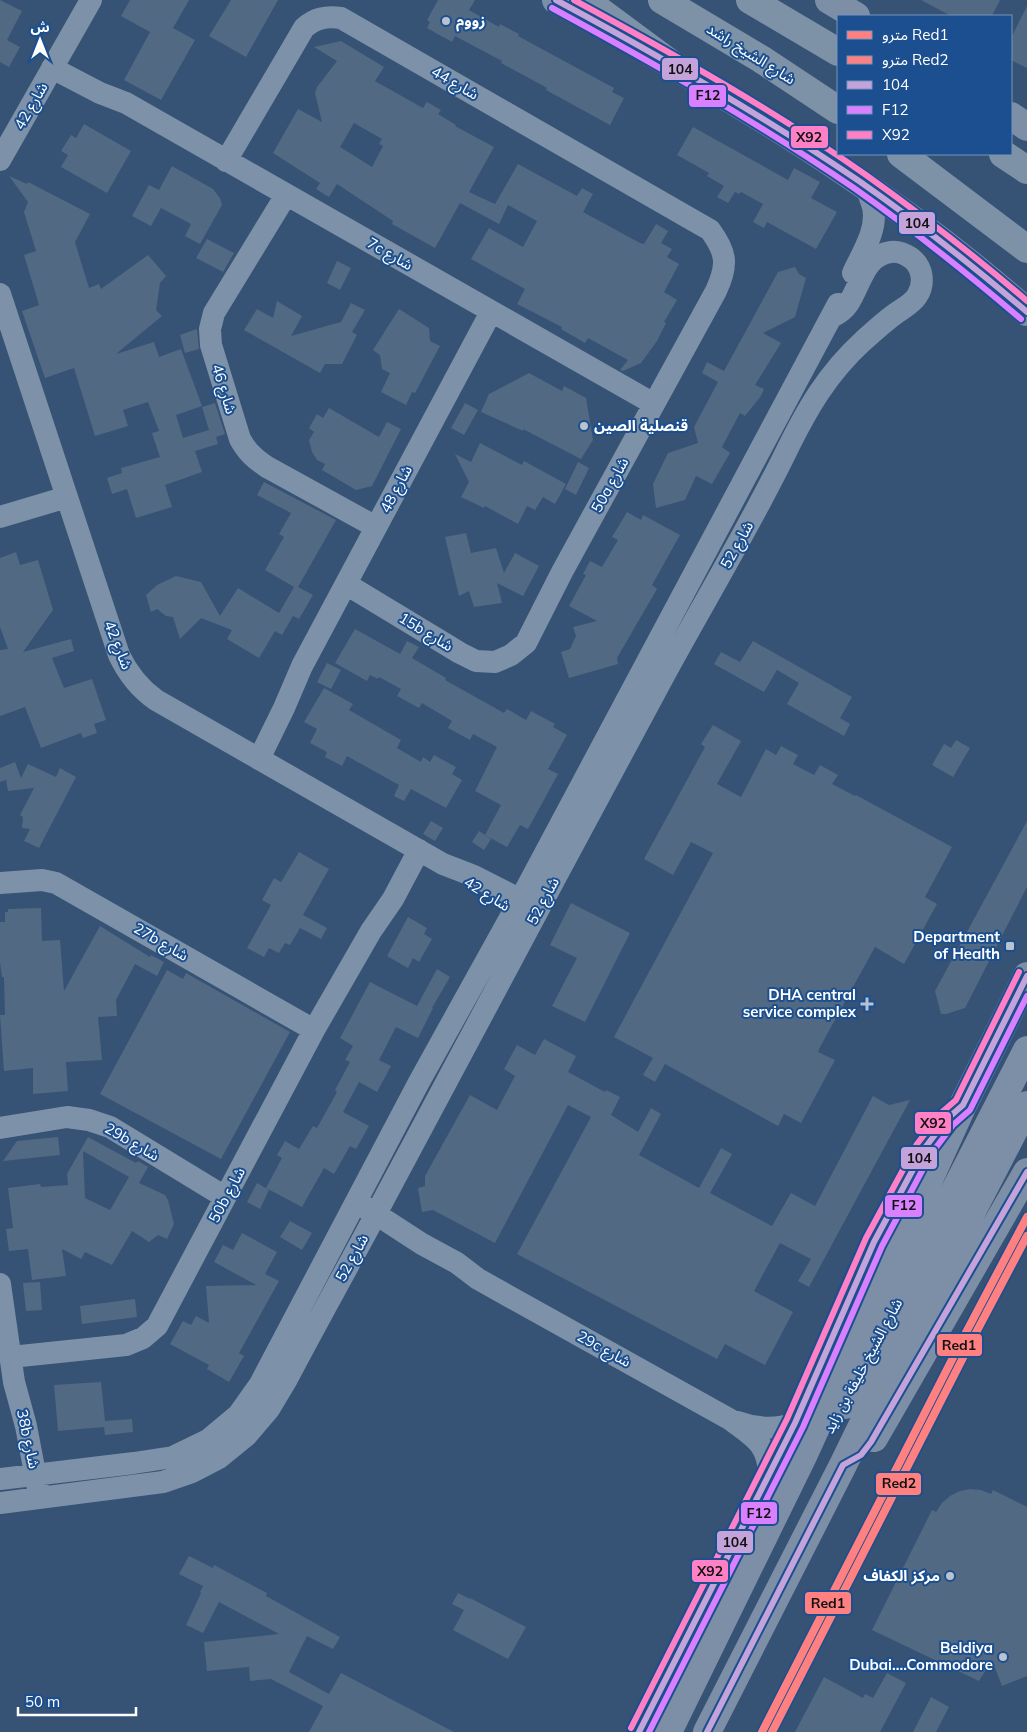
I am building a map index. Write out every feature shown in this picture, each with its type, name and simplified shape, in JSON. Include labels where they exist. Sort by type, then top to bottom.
[{"type":"highway","points":[[585,0],[670,63]]},
{"type":"highway","name":"شارع الشيخ راشد","points":[[662,0],[761,60],[837,109]]},
{"type":"highway","points":[[750,0],[837,51]]},
{"type":"highway","points":[[902,155],[1027,249]]},
{"type":"highway","points":[[1004,155],[1027,170]]},
{"type":"main road","points":[[556,0],[670,63],[737,103],[865,185],[966,260],[1027,312]]},
{"type":"main road","points":[[829,0],[854,15]]},
{"type":"main road","points":[[1012,117],[1027,127]]},
{"type":"main road","points":[[804,1454],[963,1105],[1027,976]]},
{"type":"main road","name":"شارع الشيخ خليفة بن زايد","points":[[707,1732],[844,1465],[1027,1050]]},
{"type":"main road","name":"شارع الشيخ خليفة بن زايد","points":[[668,1732],[804,1454],[827,1436],[835,1424],[945,1237],[1027,1105]]},
{"type":"main road","points":[[844,1465],[860,1455],[872,1442],[1024,1185]]},
{"type":"street","name":"شارع 42","points":[[0,160],[91,0]]},
{"type":"street","name":"شارع 44","points":[[226,161],[304,28],[310,23],[325,17],[341,18],[710,230],[721,244],[725,258]]},
{"type":"street","name":"7c شارع","points":[[55,63],[100,94],[126,103],[654,404]]},
{"type":"street","name":"شارع 52","points":[[0,1503],[163,1482],[192,1472],[219,1458],[246,1436],[270,1410],[372,1222],[526,911],[832,317],[872,230],[874,213],[865,185]]},
{"type":"street","name":"شارع 46","points":[[286,195],[214,314],[210,329],[210,345],[240,439],[256,460],[376,527]]},
{"type":"street","name":"شارع 52","points":[[0,1479],[134,1463],[173,1456],[208,1440],[238,1416],[260,1384],[419,1082],[526,911],[664,677],[771,482],[805,412],[839,365],[889,318],[912,303],[919,294],[922,284],[921,273],[917,263],[909,256],[899,252],[888,252],[877,256],[865,271],[849,303],[832,317]]},
{"type":"street","name":"50a شارع","points":[[511,654],[526,643],[562,572],[716,291],[723,275],[725,258]]},
{"type":"street","name":"شارع 42","points":[[3,311],[119,655],[130,676],[156,700],[443,864],[464,871],[526,911]]},
{"type":"street","name":"شارع 48","points":[[254,756],[284,708],[302,666],[492,312]]},
{"type":"street","points":[[0,510],[65,491]]},
{"type":"street","points":[[0,517],[65,491]]},
{"type":"street","name":"15b شارع","points":[[346,584],[460,653],[476,660],[494,662],[511,654]]},
{"type":"street","name":"50b شارع","points":[[11,1358],[126,1346],[143,1338],[156,1326],[314,1030],[371,931],[393,899],[415,848]]},
{"type":"street","name":"27b شارع","points":[[0,883],[42,880],[56,883],[314,1030]]},
{"type":"street","points":[[640,1732],[795,1423],[874,1242],[924,1150],[947,1119],[963,1105]]},
{"type":"street","name":"29b شارع","points":[[0,1128],[67,1117],[89,1120],[110,1127],[225,1197]]},
{"type":"street","name":"29c شارع","points":[[357,1202],[372,1222],[412,1249],[453,1269],[478,1278],[731,1420],[756,1439],[765,1450],[769,1462],[769,1474]]},
{"type":"street","name":"29c شارع","points":[[346,1222],[372,1222]]},
{"type":"street","name":"38b شارع","points":[[0,1284],[14,1382],[26,1426],[29,1475],[33,1499]]},
{"type":"street","name":"29c شارع","points":[[731,1420],[760,1428],[776,1428],[795,1423]]},
{"type":"building","points":[[0,0],[22,11],[7,40],[20,47],[9,67],[0,62]]},
{"type":"building","points":[[130,0],[189,0],[173,28],[195,40],[161,100],[124,80],[150,32],[121,16]]},
{"type":"building","points":[[231,0],[278,0],[246,57],[209,36]]},
{"type":"building","points":[[438,0],[475,0],[469,10],[499,27],[500,24],[519,34],[518,36],[614,88],[612,92],[624,98],[610,125],[546,90],[547,88],[501,63],[502,61],[455,36],[452,42],[427,28],[430,22],[427,20]]},
{"type":"building","points":[[921,0],[1000,0],[992,15],[949,15]]},
{"type":"building","points":[[1027,6],[1027,68],[1012,60],[1012,36]]},
{"type":"building","points":[[341,41],[384,67],[375,81],[423,108],[427,102],[441,110],[438,114],[455,126],[494,147],[469,192],[495,204],[518,164],[577,196],[582,188],[593,194],[583,212],[640,243],[644,244],[656,224],[668,231],[661,243],[672,249],[667,257],[679,264],[664,292],[677,300],[664,322],[666,323],[657,341],[641,363],[623,371],[620,370],[628,360],[588,338],[585,343],[561,329],[562,327],[517,304],[525,289],[471,259],[489,228],[523,247],[537,221],[508,205],[499,224],[460,203],[435,248],[392,224],[393,221],[337,184],[329,197],[316,189],[320,183],[273,153],[298,109],[322,122],[315,93],[317,87],[337,61],[314,47]],"holes":[[[354,123],[382,139],[379,144],[383,146],[372,167],[340,147]]]},
{"type":"building","points":[[84,124],[131,151],[107,193],[61,167],[68,155],[61,151],[71,135],[76,138]]},
{"type":"building","points":[[693,127],[788,180],[794,168],[820,182],[811,198],[837,212],[816,249],[767,222],[764,228],[753,222],[763,204],[741,192],[739,194],[735,192],[728,203],[717,197],[724,186],[707,176],[709,173],[677,155]]},
{"type":"building","points":[[172,166],[213,189],[220,198],[222,205],[200,244],[185,236],[191,224],[161,208],[151,226],[132,216],[149,185],[159,190]]},
{"type":"building","points":[[9,176],[27,184],[28,182],[90,214],[75,242],[89,288],[99,284],[101,289],[148,255],[166,276],[160,283],[156,310],[162,316],[116,354],[154,342],[159,357],[181,349],[202,406],[176,415],[183,438],[209,430],[202,407],[215,403],[225,434],[216,437],[218,444],[195,451],[202,472],[165,485],[172,507],[136,518],[127,489],[112,494],[107,478],[122,473],[121,468],[160,457],[152,433],[159,431],[148,402],[123,410],[128,426],[95,436],[74,368],[45,378],[22,311],[39,305],[24,255],[36,251],[24,212],[28,202]]},
{"type":"building","points":[[207,239],[234,253],[223,272],[196,258]]},
{"type":"building","points":[[337,261],[351,268],[340,290],[327,283]]},
{"type":"building","points":[[795,267],[799,274],[806,278],[795,317],[763,333],[781,343],[755,385],[764,389],[761,396],[745,416],[740,413],[722,447],[730,453],[712,484],[696,476],[685,500],[656,508],[653,484],[668,453],[698,443],[694,427],[718,382],[702,373],[707,362],[724,371],[778,272]]},
{"type":"building","points":[[277,301],[302,316],[291,336],[341,322],[351,303],[365,310],[352,332],[357,335],[342,364],[325,364],[320,373],[244,330],[257,309],[273,318]]},
{"type":"building","points":[[399,309],[429,328],[430,341],[440,346],[415,393],[412,392],[406,405],[381,392],[390,373],[382,369],[380,355],[373,350]]},
{"type":"building","points":[[197,329],[199,349],[185,353],[180,335]]},
{"type":"building","points":[[529,373],[562,391],[564,386],[586,398],[593,440],[581,459],[523,429],[523,431],[481,412],[489,394]]},
{"type":"building","points":[[465,403],[478,410],[464,435],[451,428]]},
{"type":"building","points":[[329,408],[379,437],[387,422],[401,429],[372,486],[356,490],[322,470],[325,464],[317,460],[312,452],[309,440],[314,432],[309,428],[317,414],[323,418]]},
{"type":"building","points":[[480,443],[522,465],[524,461],[566,484],[555,504],[543,497],[535,510],[527,506],[518,524],[485,506],[484,508],[461,497],[469,482],[455,454],[471,462]]},
{"type":"building","points":[[578,462],[589,468],[576,495],[565,489]]},
{"type":"building","points":[[264,482],[336,520],[298,587],[313,595],[299,619],[293,616],[282,635],[275,631],[259,658],[227,639],[232,630],[201,618],[180,639],[173,617],[166,616],[157,609],[151,612],[146,595],[157,585],[176,576],[201,582],[220,616],[238,588],[279,613],[294,587],[265,570],[284,537],[279,534],[291,513],[257,495]]},
{"type":"building","points":[[627,512],[641,520],[643,515],[680,535],[652,585],[657,589],[617,658],[618,664],[569,678],[561,652],[570,649],[576,636],[573,627],[597,621],[569,606],[586,575],[583,574],[590,561],[602,567],[618,540],[612,537]]},
{"type":"building","points":[[466,533],[471,553],[496,548],[504,573],[515,553],[539,566],[523,596],[497,583],[502,603],[474,607],[469,591],[459,596],[445,537]]},
{"type":"building","points":[[16,552],[20,565],[38,560],[53,610],[23,652],[71,639],[74,651],[52,658],[64,688],[92,679],[106,720],[94,724],[97,733],[83,738],[81,733],[41,748],[25,707],[0,716],[0,650],[8,649],[0,627],[0,558]]},
{"type":"building","points":[[355,629],[400,654],[407,641],[419,647],[412,658],[446,678],[445,680],[504,713],[507,709],[526,720],[531,711],[555,724],[553,727],[567,735],[548,769],[558,774],[528,829],[520,825],[507,847],[485,835],[501,805],[475,791],[497,747],[473,734],[470,740],[448,728],[452,721],[422,703],[419,708],[397,696],[401,689],[379,677],[378,679],[370,675],[367,681],[335,663]]},
{"type":"building","points":[[753,641],[852,697],[840,718],[850,724],[844,736],[787,704],[799,683],[777,670],[764,692],[714,664],[721,652],[740,662]]},
{"type":"building","points":[[327,663],[341,670],[331,689],[317,682]]},
{"type":"building","points":[[324,688],[353,704],[349,710],[401,740],[397,748],[421,762],[423,757],[430,762],[434,755],[456,767],[452,774],[462,780],[446,808],[411,789],[404,801],[394,796],[399,785],[347,756],[342,766],[325,757],[327,752],[310,743],[317,729],[304,722]]},
{"type":"building","points":[[713,725],[741,741],[717,784],[741,797],[766,749],[776,755],[781,746],[798,755],[793,764],[814,775],[820,765],[838,775],[832,784],[952,847],[925,897],[937,904],[904,964],[875,947],[819,1049],[818,1052],[835,1060],[801,1123],[784,1114],[778,1126],[665,1064],[655,1082],[643,1075],[653,1058],[614,1037],[713,853],[691,842],[673,875],[644,859],[705,747],[701,744]]},
{"type":"building","points":[[956,740],[970,748],[953,777],[932,765],[944,744],[951,748]]},
{"type":"building","points":[[15,762],[21,778],[28,764],[56,777],[60,768],[76,777],[39,848],[24,841],[30,829],[22,828],[23,817],[20,815],[34,788],[8,791],[6,780],[0,782],[0,768]]},
{"type":"building","points":[[431,821],[443,828],[435,841],[423,834]]},
{"type":"building","points":[[1027,821],[1027,887],[965,1008],[941,1014],[935,991]]},
{"type":"building","points":[[479,831],[491,839],[484,850],[472,842]]},
{"type":"building","points":[[299,852],[329,869],[303,915],[327,928],[321,939],[300,928],[290,945],[285,943],[279,953],[269,948],[264,957],[247,948],[271,905],[262,900],[274,878],[281,882]]},
{"type":"building","points":[[571,903],[630,933],[585,1022],[552,1006],[577,958],[550,945]]},
{"type":"building","points":[[41,908],[42,941],[60,940],[64,991],[100,926],[150,957],[151,955],[164,962],[157,976],[135,964],[116,1000],[117,1016],[98,1017],[102,1060],[66,1062],[68,1091],[33,1094],[33,1068],[4,1071],[0,1015],[5,1015],[4,977],[2,977],[0,962],[0,922],[5,922],[5,912],[8,912],[8,909]]},
{"type":"building","points":[[408,917],[427,928],[424,934],[432,939],[419,962],[413,958],[408,968],[387,956]]},
{"type":"building","points":[[437,969],[450,977],[432,1008],[418,1038],[396,1027],[379,1060],[391,1066],[377,1092],[359,1082],[343,1112],[369,1126],[356,1149],[350,1146],[334,1174],[324,1168],[302,1207],[266,1188],[282,1158],[277,1155],[285,1141],[299,1149],[313,1126],[317,1128],[337,1092],[335,1090],[350,1062],[345,1060],[353,1046],[340,1038],[370,982],[417,1006]]},
{"type":"building","points":[[167,970],[183,979],[186,973],[290,1032],[221,1159],[100,1094]]},
{"type":"building","points":[[544,1039],[576,1056],[568,1072],[605,1092],[606,1090],[620,1097],[611,1115],[638,1132],[651,1108],[661,1114],[639,1155],[699,1188],[721,1148],[732,1154],[710,1193],[772,1226],[791,1193],[815,1206],[873,1096],[889,1105],[910,1100],[809,1287],[798,1281],[811,1259],[780,1243],[754,1291],[793,1312],[765,1365],[725,1344],[717,1359],[517,1254],[591,1117],[568,1105],[495,1243],[433,1210],[422,1212],[418,1188],[425,1186],[425,1176],[470,1095],[497,1110],[515,1076],[504,1069],[517,1045],[535,1055]]},
{"type":"building","points":[[58,1137],[60,1155],[3,1161],[17,1141]]},
{"type":"building","points":[[88,1137],[136,1163],[138,1161],[148,1167],[139,1183],[165,1195],[168,1200],[174,1224],[167,1239],[158,1235],[149,1242],[132,1231],[112,1265],[85,1252],[81,1259],[62,1249],[66,1276],[32,1280],[28,1249],[9,1251],[6,1229],[13,1228],[8,1188],[40,1184],[41,1187],[68,1185],[67,1174]],"holes":[[[83,1151],[129,1177],[110,1210],[85,1198]]]},
{"type":"building","points":[[257,1183],[269,1190],[260,1209],[247,1202]]},
{"type":"building","points":[[290,1221],[312,1233],[302,1250],[280,1237]]},
{"type":"building","points":[[242,1233],[277,1252],[265,1274],[279,1281],[239,1353],[244,1356],[229,1382],[207,1369],[209,1365],[170,1344],[183,1321],[191,1325],[196,1316],[209,1323],[206,1286],[256,1285],[214,1262],[223,1245],[233,1250]]},
{"type":"building","points":[[40,1282],[42,1310],[26,1311],[23,1283]]},
{"type":"building","points":[[135,1299],[137,1317],[82,1324],[80,1306]]},
{"type":"building","points":[[101,1382],[105,1421],[132,1419],[133,1432],[105,1435],[104,1427],[58,1431],[54,1385]]},
{"type":"building","name":"مركز الكفاف","points":[[970,1489],[981,1490],[991,1494],[993,1490],[1027,1507],[1027,1676],[1002,1686],[992,1660],[979,1681],[872,1630],[932,1510],[936,1512],[950,1496]]},
{"type":"building","points":[[189,1556],[213,1568],[214,1565],[267,1593],[266,1596],[340,1637],[333,1649],[307,1636],[289,1672],[329,1694],[341,1673],[454,1732],[309,1732],[323,1706],[271,1679],[250,1681],[249,1667],[207,1671],[204,1642],[279,1634],[219,1602],[203,1633],[186,1625],[203,1586],[179,1574]]},
{"type":"building","points":[[458,1593],[526,1627],[508,1659],[453,1630],[464,1610],[452,1604]]},
{"type":"building","points":[[887,1673],[906,1683],[880,1732],[795,1732],[824,1677],[863,1698],[865,1694],[873,1698]]},
{"type":"building","points":[[931,1697],[949,1707],[936,1732],[913,1732]]},
{"type":"metro line","name":"Red1","points":[[762,1732],[962,1340],[1027,1217]]},
{"type":"metro line","name":"Red2","points":[[772,1732],[1027,1236]]},
{"type":"transit line","name":"104","points":[[556,0],[710,87],[859,181],[924,228],[1027,312]]},
{"type":"transit line","name":"X92","points":[[574,0],[723,83],[831,151],[928,221],[1027,301]]},
{"type":"transit line","name":"F12","points":[[552,8],[705,94],[854,188],[918,235],[1021,319]]},
{"type":"transit line","name":"X92","points":[[631,1728],[787,1419],[866,1238],[917,1144],[941,1113],[956,1100],[1019,972]]},
{"type":"transit line","name":"104","points":[[639,1732],[795,1423],[874,1242],[924,1149],[947,1119],[963,1105],[1027,976]]},
{"type":"transit line","name":"F12","points":[[649,1732],[803,1427],[882,1246],[931,1154],[953,1125],[970,1110],[1027,996]]},
{"type":"transit line","name":"104","points":[[707,1732],[843,1465],[861,1455],[871,1442],[1027,1172]]},
{"type":"place","name":"زووم","points":[[446,21]]},
{"type":"place","name":"قنصلية الصين","points":[[584,426]]},
{"type":"place","name":"Department of Health","points":[[1010,946]]},
{"type":"place","name":"DHA central service complex","points":[[867,1004]]},
{"type":"place","name":"مركز الكفاف","points":[[950,1576]]},
{"type":"place","name":"Beldiya Dubai....Commodore","points":[[1003,1657]]}]
